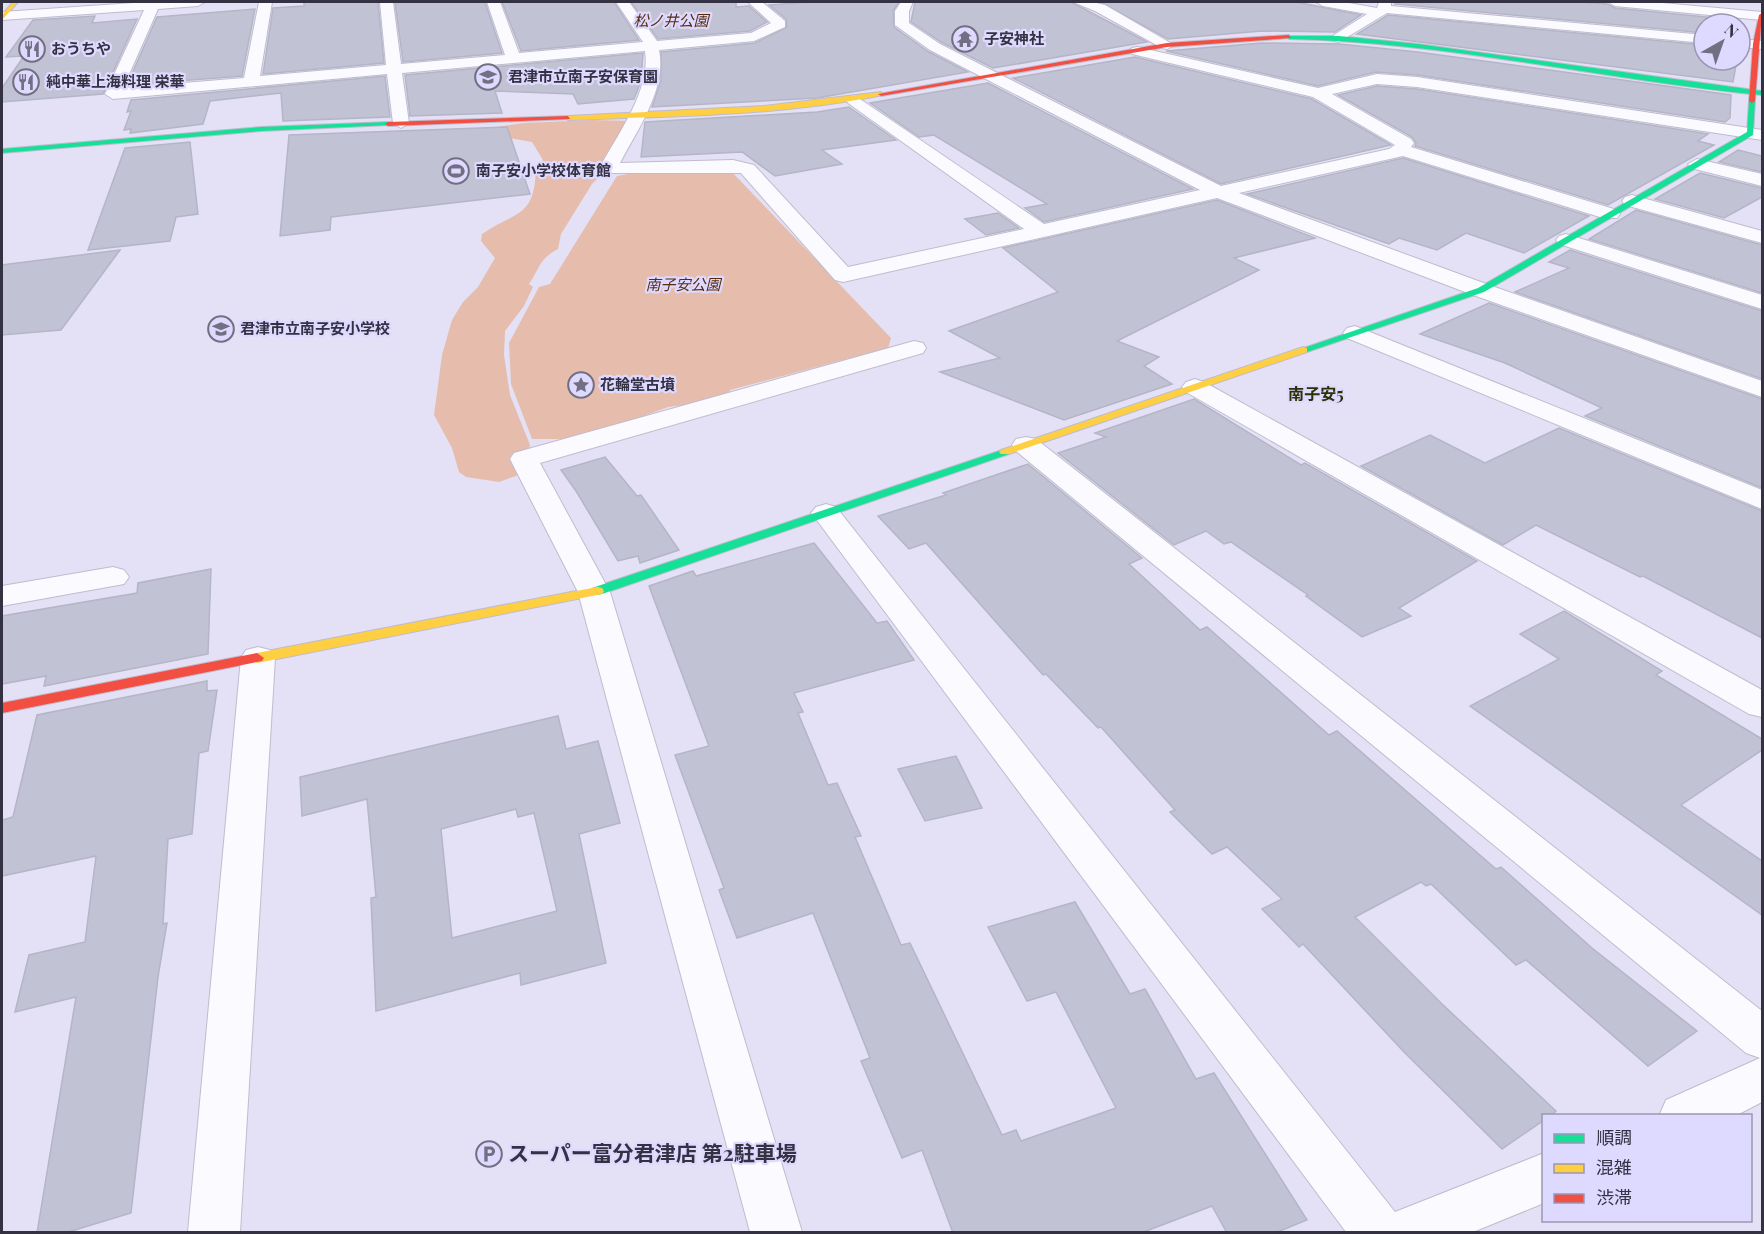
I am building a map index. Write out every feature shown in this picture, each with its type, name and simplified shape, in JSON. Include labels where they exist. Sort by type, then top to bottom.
[{"type":"street","points":[[2,17],[15,2]]},
{"type":"street","points":[[2,17],[153,3],[198,2]]},
{"type":"street","points":[[251,82],[265,2]]},
{"type":"street","points":[[386,2],[401,123]]},
{"type":"street","points":[[493,2],[514,59]]},
{"type":"street","points":[[622,2],[643,28],[652,47],[654,69],[647,91],[608,169],[733,166],[747,169],[843,275],[1401,150],[1610,214]]},
{"type":"street","points":[[153,3],[113,94],[754,37],[780,24],[755,2]]},
{"type":"street","points":[[755,2],[765,2]]},
{"type":"street","points":[[907,2],[902,11],[902,25],[935,47],[1218,192],[1481,290],[1762,389]]},
{"type":"street","points":[[1080,2],[1100,8],[1167,45]]},
{"type":"street","points":[[1323,2],[1692,38]]},
{"type":"street","points":[[1615,2],[1762,15],[1756,134]]},
{"type":"street","points":[[1339,38],[1383,8]]},
{"type":"street","points":[[2,151],[261,129],[768,109],[854,100],[1167,45],[1250,38],[1339,38],[1430,47],[1757,92]]},
{"type":"street","points":[[1137,51],[1318,93],[1405,142],[1401,150]]},
{"type":"street","points":[[1318,93],[1377,79],[1417,82],[1756,134]]},
{"type":"street","points":[[854,100],[1040,231]]},
{"type":"street","points":[[2,708],[594,592],[1481,290],[1697,164],[1756,134]]},
{"type":"street","points":[[1697,164],[1762,180]]},
{"type":"street","points":[[1632,201],[1762,237]]},
{"type":"street","points":[[1566,240],[1762,302]]},
{"type":"street","points":[[1355,333],[1762,500]]},
{"type":"street","points":[[776,1233],[594,592],[524,459],[914,348]]},
{"type":"street","points":[[1195,387],[1762,705]]},
{"type":"street","points":[[1026,445],[1762,1038]]},
{"type":"street","points":[[826,513],[1378,1233]]},
{"type":"street","points":[[2,596],[113,577]]},
{"type":"street","points":[[214,1233],[258,658]]},
{"type":"street","points":[[1687,1114],[1762,1078]]},
{"type":"street","points":[[1410,1233],[1542,1179]]},
{"type":"green space","points":[[634,121],[605,171],[592,184],[561,234],[558,249],[540,264],[529,284],[533,287],[524,306],[505,331],[504,355],[510,395],[530,445],[526,463],[516,476],[499,482],[466,477],[459,472],[452,448],[434,415],[442,355],[452,320],[463,302],[478,287],[495,258],[481,241],[482,234],[515,216],[528,204],[535,183],[536,166],[543,160],[532,142],[470,131],[524,123]]},
{"type":"green space","name":"南子安公園","points":[[729,169],[891,338],[888,348],[730,390],[729,393],[701,403],[668,407],[581,439],[532,439],[511,384],[509,343],[539,287],[550,284],[617,176],[639,172]]},
{"type":"building","points":[[304,2],[378,2],[384,63],[263,74],[273,8],[304,6]]},
{"type":"building","points":[[395,2],[485,2],[502,53],[403,62]]},
{"type":"building","points":[[502,2],[614,2],[639,40],[521,51]]},
{"type":"building","name":"松ノ井公園","points":[[631,2],[736,2],[736,7],[749,6],[767,22],[750,31],[658,39]]},
{"type":"building","points":[[808,2],[899,2],[893,11],[894,27],[929,52],[968,72],[817,98],[652,107],[661,80],[661,52],[755,43],[787,27],[786,19],[769,5]]},
{"type":"building","points":[[915,2],[1071,2],[1147,42],[993,68],[941,42],[911,22]]},
{"type":"building","points":[[1100,2],[1296,2],[1361,15],[1335,32],[1262,31],[1168,39]]},
{"type":"building","points":[[1397,2],[1581,2],[1607,4],[1615,8],[1692,16],[1692,32],[1395,4]]},
{"type":"building","points":[[255,9],[242,76],[127,85],[157,17]]},
{"type":"building","points":[[1388,15],[1692,44],[1692,72],[1735,72],[1733,82],[1357,34]]},
{"type":"building","points":[[95,16],[92,23],[137,19],[103,94],[2,102],[2,88],[24,56],[6,57],[33,20]]},
{"type":"building","points":[[1262,43],[1339,44],[1418,52],[1731,95],[1730,118],[1725,122],[1417,75],[1376,72],[1318,86],[1166,51]]},
{"type":"building","points":[[643,53],[641,81],[634,99],[578,104],[573,94],[495,91],[502,113],[410,116],[405,75]]},
{"type":"building","points":[[1135,57],[1312,99],[1391,145],[1221,184],[1013,78]]},
{"type":"building","points":[[385,76],[390,117],[283,121],[281,93],[210,101],[203,124],[130,133],[131,129],[124,130],[131,111],[127,112],[131,100]]},
{"type":"building","points":[[988,83],[1193,189],[1044,222],[1025,208],[1047,204],[934,135],[919,137],[870,103]]},
{"type":"building","points":[[1377,86],[1417,89],[1708,134],[1698,141],[1714,145],[1608,205],[1415,146],[1416,143],[1412,137],[1338,95]]},
{"type":"building","points":[[849,107],[896,140],[822,150],[842,164],[775,176],[742,152],[641,157],[645,122],[817,112]]},
{"type":"building","points":[[507,127],[530,194],[331,217],[330,230],[280,236],[289,135]]},
{"type":"building","points":[[190,142],[198,214],[176,217],[170,241],[88,250],[125,148]]},
{"type":"building","points":[[1738,150],[1762,156],[1762,172],[1719,162]]},
{"type":"building","points":[[1403,158],[1589,216],[1524,253],[1466,233],[1437,250],[1399,238],[1389,244],[1247,194]]},
{"type":"building","points":[[1700,173],[1762,188],[1762,197],[1724,218],[1655,199]]},
{"type":"building","points":[[1217,200],[1315,238],[1234,258],[1259,270],[1117,341],[1159,357],[1144,366],[1172,384],[1064,420],[940,372],[1000,358],[949,331],[1058,292],[1003,248]]},
{"type":"building","points":[[1636,210],[1762,245],[1762,293],[1589,239]]},
{"type":"building","points":[[998,213],[1019,228],[986,235],[965,219]]},
{"type":"building","points":[[120,250],[61,330],[2,335],[2,265]]},
{"type":"building","points":[[1570,250],[1762,311],[1762,379],[1515,292],[1569,268],[1549,262]]},
{"type":"building","points":[[1489,303],[1762,399],[1762,488],[1585,416],[1602,408],[1505,363],[1420,334]]},
{"type":"building","points":[[1194,399],[1301,465],[1305,463],[1477,561],[1399,608],[1411,616],[1362,637],[1306,596],[1308,595],[1231,542],[1224,544],[1206,531],[1174,545],[1058,453],[1106,437],[1095,433]]},
{"type":"building","points":[[1559,428],[1762,511],[1762,638],[1643,576],[1640,577],[1536,525],[1503,545],[1361,466],[1430,435],[1485,463]]},
{"type":"building","points":[[605,457],[637,496],[641,495],[679,550],[640,563],[638,556],[618,561],[561,470]]},
{"type":"building","points":[[1028,464],[1142,558],[1129,564],[1200,630],[1207,627],[1329,735],[1337,731],[1496,869],[1501,867],[1592,948],[1697,1031],[1648,1066],[1526,960],[1516,965],[1431,884],[1426,886],[1421,882],[1355,917],[1441,1003],[1556,1111],[1553,1114],[1542,1114],[1542,1121],[1502,1149],[1404,1052],[1303,944],[1299,947],[1262,909],[1282,899],[1227,847],[1212,854],[1170,812],[1175,810],[1101,727],[1098,728],[1046,674],[1043,675],[926,543],[909,549],[878,516],[946,495],[943,493]]},
{"type":"building","points":[[814,543],[877,623],[887,621],[914,660],[794,693],[803,712],[798,713],[828,785],[837,783],[861,836],[855,837],[901,945],[910,943],[1002,1135],[1016,1130],[1021,1141],[1116,1108],[1056,992],[1027,1001],[988,927],[1075,902],[1130,994],[1145,989],[1196,1079],[1214,1073],[1307,1220],[1275,1233],[1227,1233],[1212,1206],[1141,1233],[953,1233],[922,1150],[902,1158],[861,1061],[870,1058],[813,913],[737,938],[719,890],[724,888],[675,755],[709,746],[649,586],[693,571],[696,576]]},
{"type":"building","points":[[211,569],[208,654],[44,686],[46,676],[2,684],[2,616],[137,593],[138,583]]},
{"type":"building","points":[[1564,611],[1662,671],[1656,675],[1762,739],[1762,750],[1681,805],[1762,861],[1762,915],[1470,706],[1559,659],[1520,634]]},
{"type":"building","points":[[207,681],[207,691],[217,690],[208,751],[199,753],[192,834],[168,839],[163,924],[167,923],[158,977],[131,1213],[65,1233],[37,1233],[76,997],[15,1012],[29,955],[85,942],[96,856],[2,876],[2,820],[13,817],[37,715]]},
{"type":"building","points":[[558,716],[566,749],[598,741],[620,823],[579,834],[606,963],[521,985],[520,973],[376,1011],[371,898],[376,897],[367,799],[302,816],[300,777]],"holes":[[[516,809],[518,817],[534,813],[557,911],[452,938],[441,829]]]},
{"type":"building","points":[[956,756],[982,808],[925,821],[898,769]]},
{"type":"traffic: fast","points":[[1289,37],[1339,38],[1418,46],[1762,93]]},
{"type":"traffic: fast","points":[[1303,350],[1481,290],[1750,133],[1752,101]]},
{"type":"traffic: fast","points":[[2,151],[261,129],[388,124]]},
{"type":"traffic: fast","points":[[597,591],[1005,452]]},
{"type":"traffic: slow","points":[[2,18],[15,2]]},
{"type":"traffic: slow","points":[[568,118],[764,108],[881,94]]},
{"type":"traffic: slow","points":[[1005,452],[1303,350]]},
{"type":"traffic: slow","points":[[257,658],[597,591]]},
{"type":"traffic: jam","points":[[1752,101],[1756,44],[1762,15]]},
{"type":"traffic: jam","points":[[881,94],[1167,45],[1289,37]]},
{"type":"traffic: jam","points":[[388,124],[568,118]]},
{"type":"traffic: jam","points":[[2,708],[257,658]]},
{"type":"place","name":"子安神社","points":[[965,39]]},
{"type":"place","name":"おうちや","points":[[32,49]]},
{"type":"place","name":"君津市立南子安保育園","points":[[488,77]]},
{"type":"place","name":"純中華上海料理 栄華","points":[[26,82]]},
{"type":"place","name":"南子安小学校体育館","points":[[456,171]]},
{"type":"place","name":"君津市立南子安小学校","points":[[221,329]]},
{"type":"place","name":"花輪堂古墳","points":[[581,385]]},
{"type":"place","name":"スーパー富分君津店 第2駐車場","points":[[489,1154]]},
{"type":"district","name":"南子安5","points":[[1316,394]]}]
